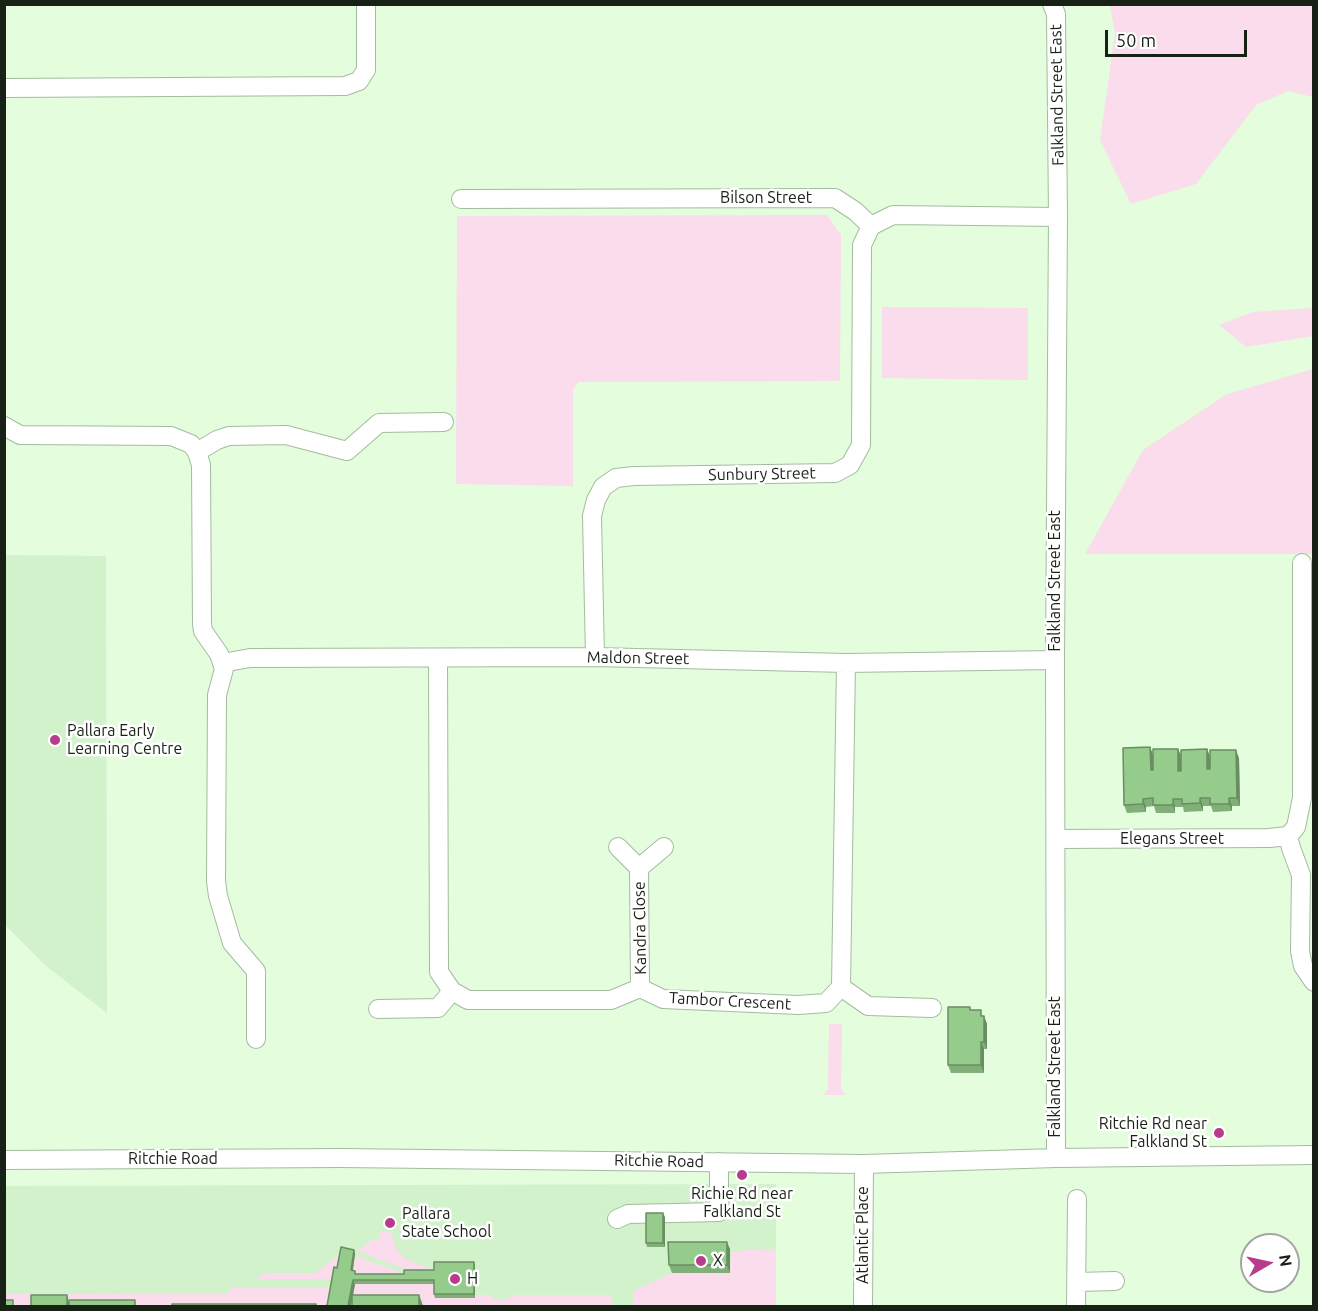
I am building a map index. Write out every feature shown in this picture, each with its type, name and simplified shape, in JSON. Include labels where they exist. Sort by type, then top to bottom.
[{"type":"street","points":[[4,88],[345,86],[359,81],[366,70],[366,4]]},
{"type":"street","name":"Falkland Street East","points":[[1052,4],[1056,14],[1058,217],[1055,660],[1056,1158]]},
{"type":"street","name":"Bilson Street","points":[[461,199],[836,198],[872,226]]},
{"type":"street","points":[[872,226],[893,215],[1058,217]]},
{"type":"street","name":"Sunbury Street","points":[[595,657],[592,516],[596,500],[603,487],[616,478],[634,476],[835,473],[850,465],[861,445],[861,245],[872,226]]},
{"type":"street","points":[[197,452],[217,440],[240,435],[286,435],[347,451],[379,423],[444,422]]},
{"type":"street","points":[[5,427],[20,435],[171,436],[190,444],[197,452],[201,465],[202,624],[203,631],[219,654],[224,676],[217,695],[216,881],[218,896],[232,943],[256,971],[256,1040]]},
{"type":"street","points":[[1302,562],[1302,798],[1296,827],[1288,836],[1302,874],[1300,951],[1303,966],[1314,982]]},
{"type":"street","name":"Maldon Street","points":[[222,663],[250,658],[595,657],[846,663],[1055,660]]},
{"type":"street","points":[[438,658],[439,972],[452,991],[468,1000],[611,1000],[640,988]]},
{"type":"street","points":[[846,663],[841,987],[868,1006],[932,1008]]},
{"type":"street","name":"Elegans Street","points":[[1056,839],[1288,836]]},
{"type":"street","name":"Kandra Close","points":[[618,847],[639,868],[640,988]]},
{"type":"street","name":"Kandra Close","points":[[639,868],[664,847]]},
{"type":"street","name":"Tambor Crescent","points":[[640,988],[663,999],[798,1005],[826,1003],[841,987]]},
{"type":"street","points":[[378,1009],[438,1008],[452,991]]},
{"type":"street","name":"Ritchie Road","points":[[4,1160],[341,1158],[864,1164],[1056,1158],[1314,1155]]},
{"type":"street","points":[[617,1219],[628,1214],[719,1212],[719,1162]]},
{"type":"street","name":"Atlantic Place","points":[[863,1306],[864,1164]]},
{"type":"street","points":[[1076,1306],[1077,1199]]},
{"type":"street","points":[[1077,1282],[1115,1281]]},
{"type":"shaded area","points":[[1110,5],[1313,5],[1313,97],[1288,91],[1256,105],[1196,184],[1131,204],[1100,140],[1115,33]]},
{"type":"shaded area","points":[[827,215],[841,235],[840,381],[579,382],[573,389],[573,486],[456,484],[457,216]]},
{"type":"shaded area","points":[[882,307],[1028,308],[1028,380],[882,378]]},
{"type":"shaded area","points":[[1313,308],[1313,336],[1246,347],[1219,325],[1253,312]]},
{"type":"shaded area","points":[[1313,369],[1313,554],[1085,554],[1143,450],[1227,394]]},
{"type":"shaded area","name":"Pallara Early Learning Centre","points":[[4,555],[106,556],[107,1013],[46,966],[5,925]]},
{"type":"shaded area","points":[[829,1024],[842,1024],[841,1089],[846,1095],[823,1095],[828,1089]]},
{"type":"shaded area","name":"Pallara State School","points":[[776,1184],[776,1306],[5,1306],[4,1186]]},
{"type":"shaded area","points":[[380,1232],[391,1232],[396,1248],[404,1258],[430,1269],[430,1273],[411,1271],[357,1251],[374,1239],[380,1239]]},
{"type":"shaded area","points":[[776,1249],[776,1306],[633,1306],[633,1291],[672,1273],[730,1273],[731,1252]]},
{"type":"shaded area","points":[[341,1254],[339,1271],[333,1279],[256,1279],[265,1273],[315,1273]]},
{"type":"shaded area","points":[[355,1256],[406,1274],[352,1274]]},
{"type":"shaded area","points":[[355,1284],[435,1284],[436,1298],[475,1298],[475,1295],[492,1295],[493,1299],[510,1299],[510,1295],[612,1295],[612,1306],[351,1306]]},
{"type":"shaded area","points":[[332,1287],[330,1306],[15,1306],[5,1304],[4,1294],[229,1293],[230,1288]]},
{"type":"building","points":[[1150,747],[1151,770],[1153,770],[1153,749],[1178,749],[1178,771],[1181,771],[1181,750],[1207,749],[1207,769],[1210,769],[1210,750],[1236,750],[1237,798],[1229,798],[1229,804],[1210,804],[1210,798],[1200,798],[1200,803],[1182,804],[1182,799],[1173,799],[1173,805],[1153,805],[1153,798],[1143,799],[1143,804],[1124,805],[1123,748]]},
{"type":"building","points":[[948,1007],[970,1007],[970,1010],[981,1010],[981,1016],[984,1016],[984,1042],[981,1042],[981,1065],[948,1065]]},
{"type":"building","points":[[646,1213],[663,1213],[663,1243],[646,1243]]},
{"type":"building","name":"X","points":[[668,1242],[727,1242],[727,1265],[669,1265]]},
{"type":"building","points":[[341,1247],[354,1250],[351,1270],[355,1271],[355,1274],[404,1274],[404,1270],[434,1270],[434,1262],[474,1262],[474,1294],[434,1294],[434,1280],[353,1280],[348,1306],[327,1306],[334,1267],[337,1268]]},
{"type":"building","points":[[31,1295],[67,1295],[67,1306],[31,1306]]},
{"type":"building","points":[[352,1295],[419,1295],[419,1306],[352,1306]]},
{"type":"building","points":[[4,1300],[13,1300],[13,1306],[4,1306]]},
{"type":"building","points":[[69,1300],[135,1300],[135,1306],[69,1306]]},
{"type":"building","points":[[172,1304],[316,1304],[316,1306],[172,1306]]},
{"type":"place","name":"Pallara Early Learning Centre","points":[[55,740]]},
{"type":"place","name":"Ritchie Rd near Falkland St","points":[[1219,1133]]},
{"type":"place","name":"Richie Rd near Falkland St","points":[[742,1175]]},
{"type":"place","name":"Pallara State School","points":[[390,1223]]},
{"type":"place","name":"X","points":[[701,1261]]},
{"type":"place","name":"H","points":[[455,1279]]}]
